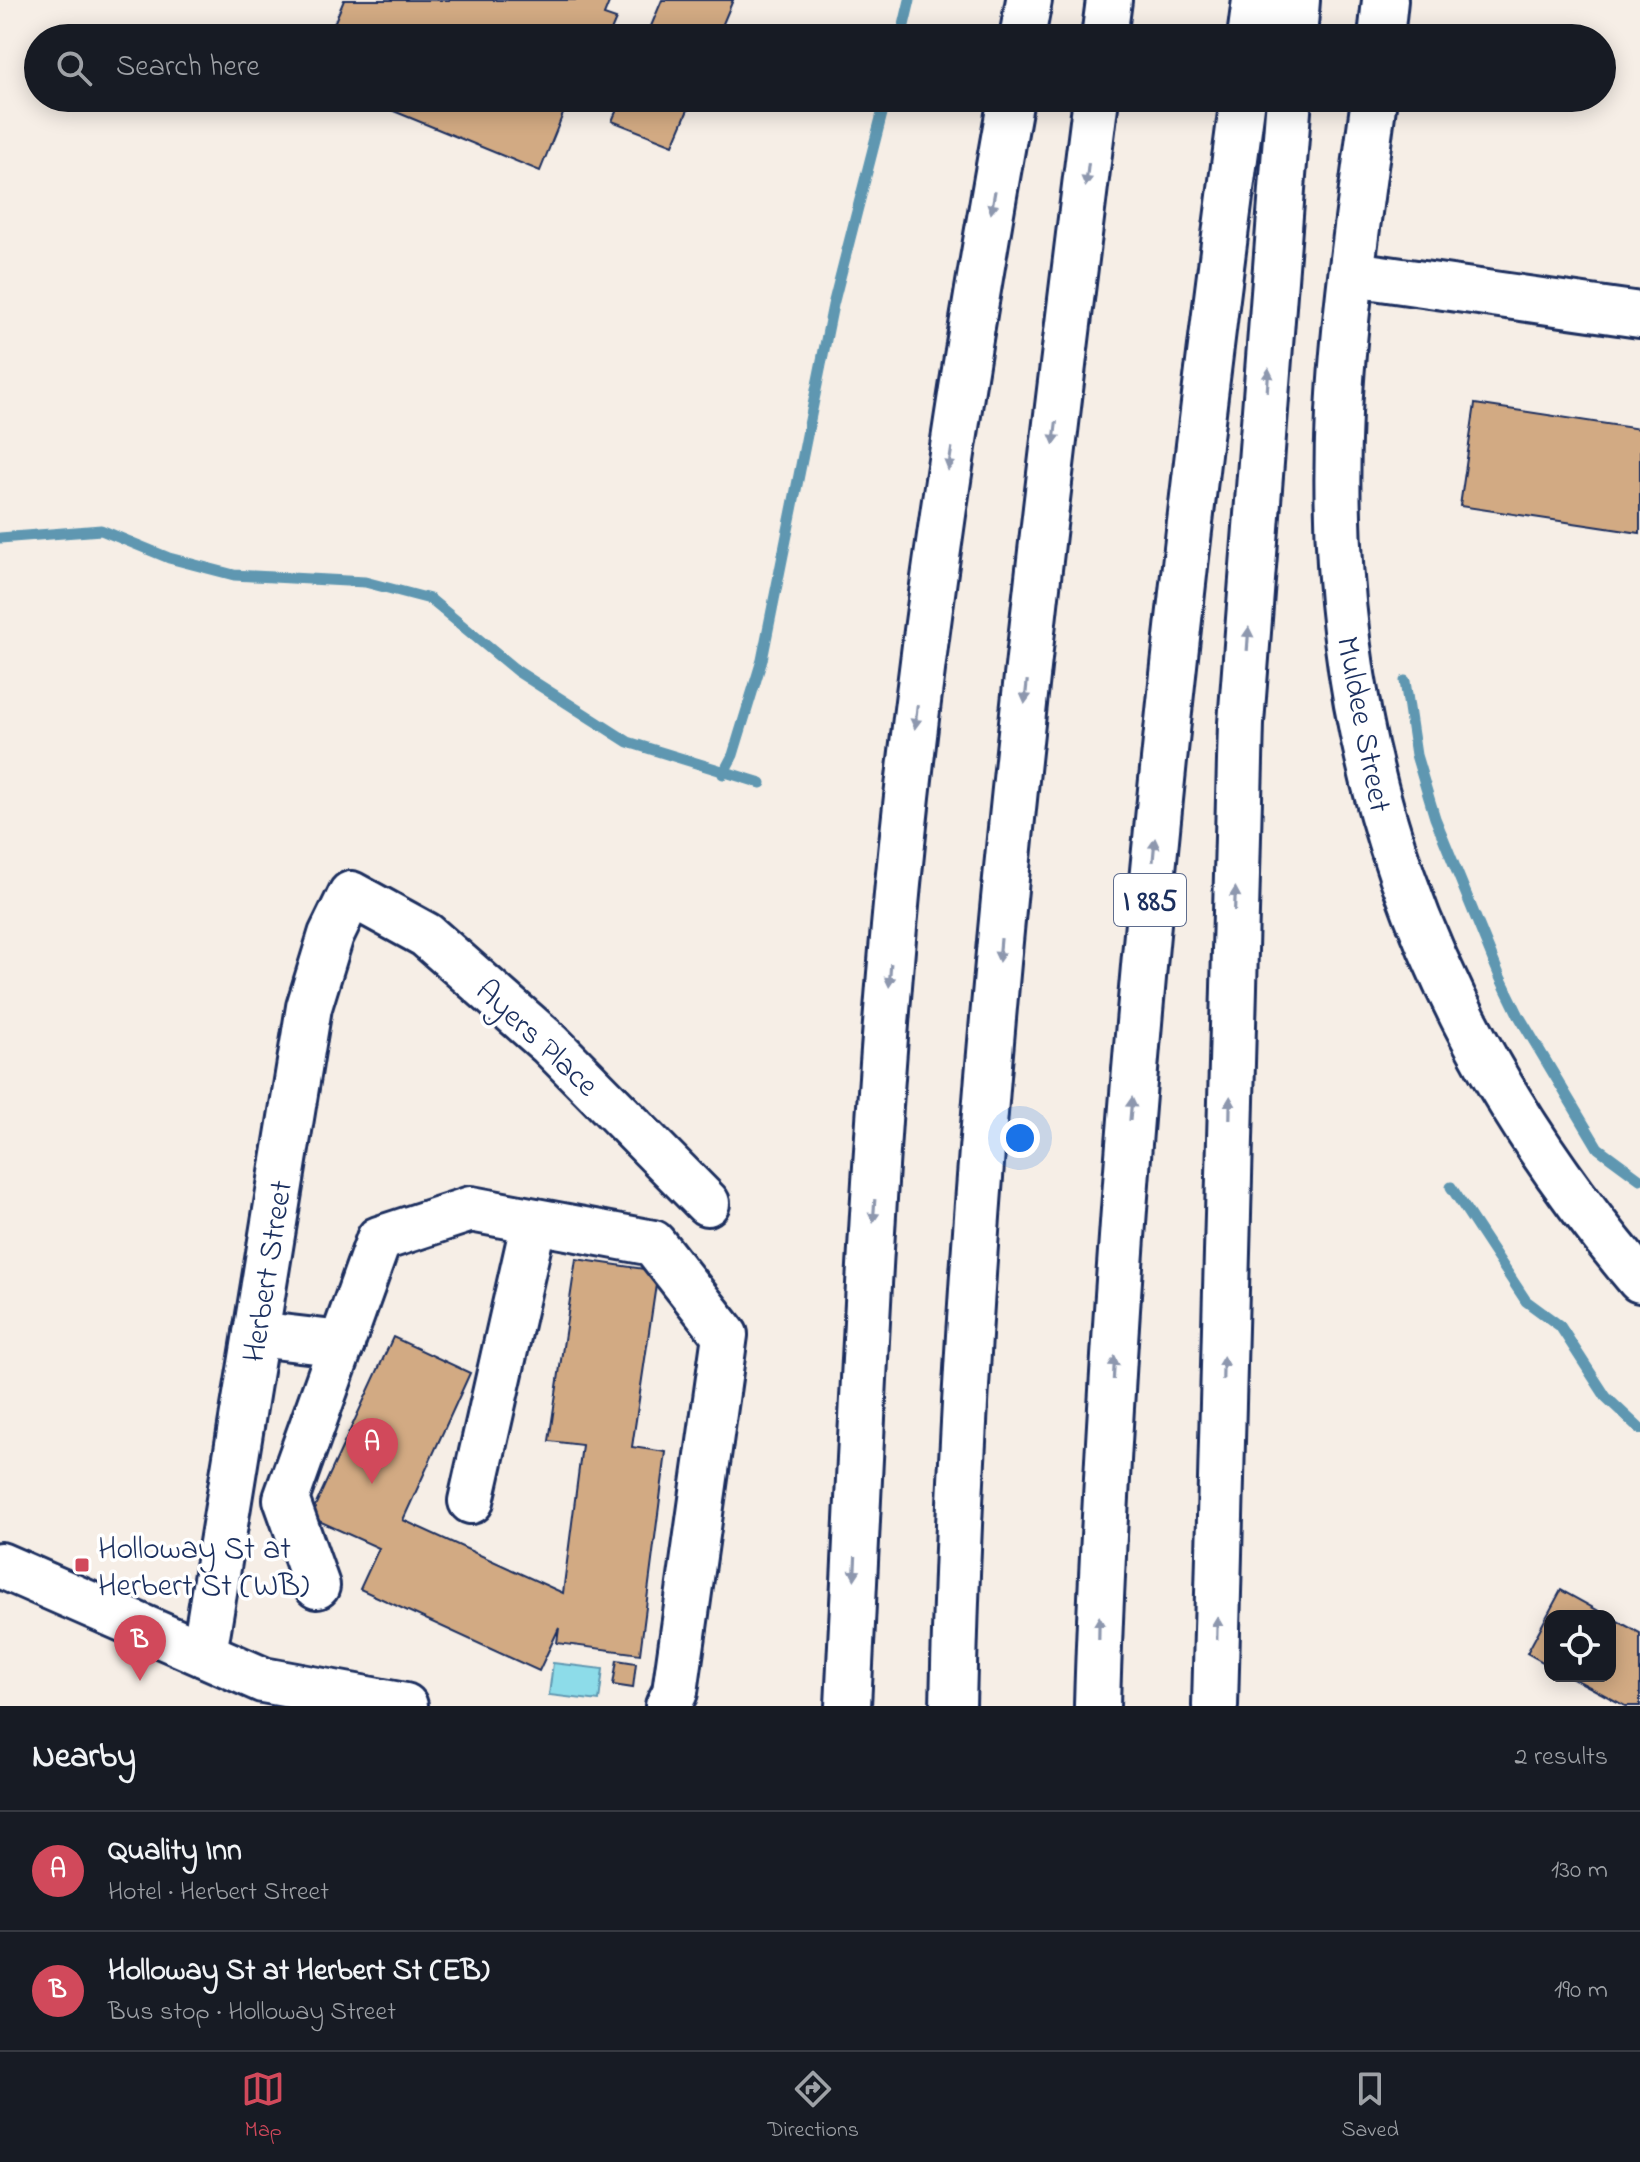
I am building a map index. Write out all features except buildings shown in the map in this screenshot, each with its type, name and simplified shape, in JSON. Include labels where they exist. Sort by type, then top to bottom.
[{"type":"main road","points":[[1025,24],[1029,0]]},
{"type":"main road","points":[[1106,24],[1109,0]]},
{"type":"main road","points":[[1252,24],[1255,0]]},
{"type":"main road","points":[[1295,24],[1297,0]]},
{"type":"main road","points":[[1382,24],[1385,0]]},
{"type":"main road","points":[[848,1706],[867,1322],[904,822],[947,476],[1009,112]]},
{"type":"main road","points":[[953,1706],[955,1603],[981,1166],[1010,833],[1094,112]]},
{"type":"main road","name":"I 885","points":[[1097,1706],[1099,1609],[1125,1177],[1154,847],[1190,516],[1241,112]]},
{"type":"main road","points":[[1215,1706],[1241,723],[1288,112]]},
{"type":"main road","name":"Muldee Street","points":[[1372,112],[1339,412],[1339,539],[1350,668],[1373,789],[1417,924],[1481,1056],[1556,1176],[1640,1280]]},
{"type":"main road","points":[[1353,274],[1640,315]]},
{"type":"main road","name":"Ayers Place","points":[[351,894],[426,935],[550,1044],[707,1203]]},
{"type":"main road","name":"Herbert Street","points":[[204,1654],[309,1007],[331,935],[351,894]]},
{"type":"main road","points":[[317,1586],[286,1499],[379,1239],[471,1209],[653,1243],[725,1335],[675,1692],[668,1706]]},
{"type":"main road","points":[[471,1501],[534,1221]]},
{"type":"main road","points":[[256,1334],[342,1344]]},
{"type":"main road","points":[[0,1565],[204,1654],[279,1693],[405,1706]]},
{"type":"water","points":[[553,1663],[603,1669],[599,1701],[549,1695]]},
{"type":"waterway","points":[[904,24],[910,0]]},
{"type":"waterway","points":[[723,774],[733,755],[762,660],[833,305],[882,112]]},
{"type":"waterway","points":[[0,538],[101,530],[169,558],[234,575],[365,582],[430,599],[517,671],[628,742],[761,783]]},
{"type":"waterway","points":[[1405,681],[1416,755],[1435,818],[1500,977],[1519,1016],[1598,1148],[1640,1179]]},
{"type":"waterway","points":[[1451,1187],[1526,1301],[1560,1326],[1606,1397],[1640,1429]]},
{"type":"place","name":"Quality Inn","points":[[372,1484]]},
{"type":"place","name":"Holloway St at Herbert St (WB)","points":[[82,1565]]},
{"type":"place","name":"Holloway St at Herbert St (EB)","points":[[140,1681]]}]
